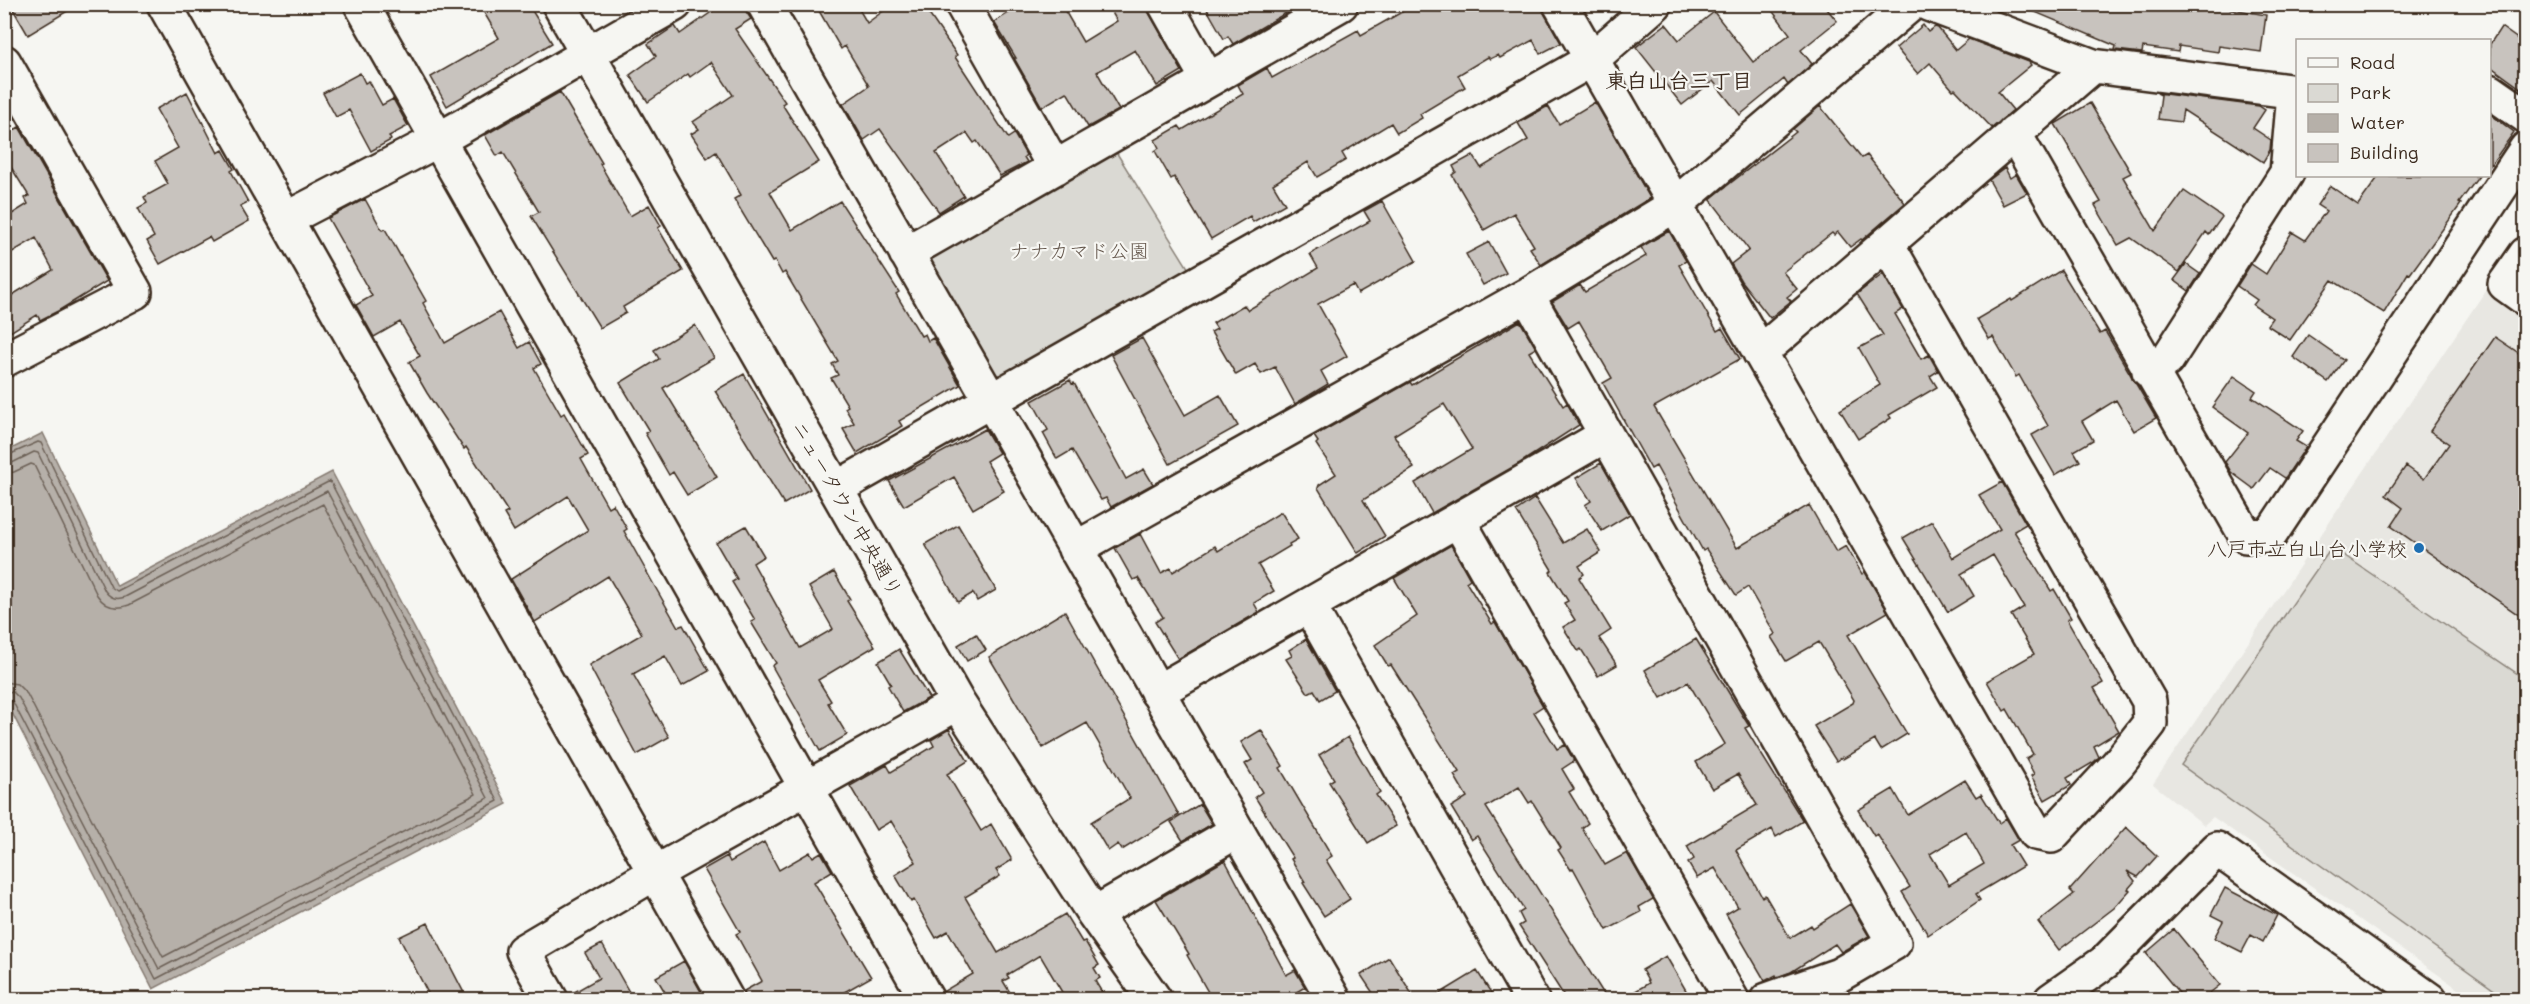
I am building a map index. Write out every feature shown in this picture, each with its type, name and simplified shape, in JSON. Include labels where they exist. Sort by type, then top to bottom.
[{"type":"street","points":[[164,4],[727,999]]},
{"type":"street","points":[[361,4],[927,999]]},
{"type":"street","name":"ニュータウン中央通り","points":[[559,4],[958,703],[1094,915],[1155,999]]},
{"type":"street","points":[[286,219],[438,140],[675,4]]},
{"type":"street","points":[[764,4],[1334,999]]},
{"type":"street","points":[[962,4],[1055,168]]},
{"type":"street","points":[[1164,4],[1208,80]]},
{"type":"street","points":[[906,253],[1341,4]]},
{"type":"street","points":[[1560,4],[2036,832],[2050,836],[2118,764],[2150,723],[2149,701],[1887,244]]},
{"type":"street","points":[[837,488],[1591,60],[1655,4]]},
{"type":"street","points":[[1075,549],[1527,295],[1675,205],[1911,4]]},
{"type":"street","points":[[1928,4],[2093,66],[2296,93],[2287,173],[2167,360],[2150,371]]},
{"type":"street","points":[[4,62],[135,292],[4,360]]},
{"type":"street","points":[[1760,353],[2093,66]]},
{"type":"street","points":[[2491,92],[2526,116]]},
{"type":"street","points":[[2014,133],[2246,536],[2270,535],[2526,149]]},
{"type":"street","points":[[2526,254],[2505,284],[2526,298]]},
{"type":"street","points":[[1527,295],[1894,943],[1839,975],[1767,999]]},
{"type":"street","points":[[1157,692],[1606,435]]},
{"type":"street","points":[[1458,520],[1732,999]]},
{"type":"street","points":[[1309,606],[1532,999]]},
{"type":"street","points":[[551,999],[523,951],[655,873],[958,703]]},
{"type":"street","points":[[1094,915],[1237,831]]},
{"type":"street","points":[[2051,999],[2105,962],[2217,849],[2393,991],[2430,999]]},
{"type":"shaded area","name":"八戸市立白山台小学校","points":[[2486,290],[2499,293],[2525,311],[2525,999],[2473,999],[2213,817],[2204,825],[2153,784]]},
{"type":"green space","name":"ナナカマド公園","points":[[1113,147],[1190,271],[1001,375],[989,375],[925,260]]},
{"type":"green space","name":"八戸市立白山台小学校","points":[[2332,547],[2525,679],[2525,999],[2507,999],[2181,765]]},
{"type":"water","points":[[43,433],[117,586],[332,472],[507,804],[153,989],[5,699],[5,452]]},
{"type":"building","points":[[10,4],[79,4],[28,35]]},
{"type":"building","points":[[479,4],[528,4],[552,43],[447,106],[431,77],[499,38]]},
{"type":"building","points":[[723,4],[742,4],[751,19],[735,29],[785,102],[782,104],[819,162],[770,192],[792,230],[840,201],[899,292],[896,294],[921,336],[925,334],[928,341],[933,338],[960,385],[899,421],[902,426],[857,453],[843,429],[854,423],[845,408],[848,406],[831,378],[838,375],[832,364],[838,361],[785,272],[782,274],[775,261],[772,262],[734,199],[741,195],[716,152],[707,158],[691,134],[699,129],[693,122],[733,95],[711,62],[690,77],[688,74],[648,102],[630,75],[656,56],[648,44],[675,26],[680,34]]},
{"type":"building","points":[[815,4],[856,4],[867,23],[893,4],[922,4],[957,55],[955,57],[1008,138],[1014,134],[1026,155],[1024,157],[1027,162],[1000,176],[977,141],[974,143],[967,133],[936,153],[964,196],[939,212],[880,129],[864,140],[862,137],[843,104],[869,86],[845,46],[841,49]]},
{"type":"building","points":[[1023,4],[1061,4],[1083,42],[1117,21],[1107,4],[1146,4],[1182,71],[1157,86],[1135,50],[1097,72],[1119,110],[1088,127],[1067,92],[1042,107],[994,22]]},
{"type":"building","points":[[1204,4],[1301,4],[1233,44],[1228,36],[1224,39]]},
{"type":"building","points":[[1416,4],[1541,4],[1561,43],[1540,54],[1533,40],[1500,58],[1498,55],[1490,59],[1488,57],[1458,75],[1465,87],[1420,114],[1422,118],[1397,133],[1391,123],[1342,153],[1346,160],[1317,177],[1308,162],[1273,184],[1285,204],[1253,222],[1250,216],[1211,239],[1174,177],[1171,179],[1155,151],[1159,148],[1155,140],[1179,126],[1182,130],[1243,94],[1238,85],[1267,68],[1272,78],[1358,30],[1361,35]]},
{"type":"building","points":[[1767,4],[1823,4],[1837,21],[1801,50],[1812,64],[1788,85],[1784,79],[1740,115],[1713,81],[1682,105],[1636,47],[1666,24],[1679,40],[1714,12],[1753,62],[1790,34]]},
{"type":"building","points":[[2016,4],[2205,4],[2266,15],[2261,52],[2219,46],[2218,52],[2179,46],[2178,52],[2143,47],[2142,53],[2115,50],[2116,46]]},
{"type":"building","points":[[1923,25],[1928,32],[1935,27],[1938,28],[1956,50],[1969,39],[2029,62],[2031,65],[1998,92],[2013,110],[1992,128],[1955,89],[1953,90],[1930,63],[1918,74],[1896,48]]},
{"type":"building","points":[[2501,27],[2526,45],[2526,92],[2491,67],[2491,42]]},
{"type":"building","points":[[360,73],[365,83],[369,81],[382,105],[393,99],[408,126],[389,136],[391,140],[371,151],[349,110],[336,117],[323,93]]},
{"type":"building","points":[[187,92],[218,153],[223,150],[234,169],[231,171],[248,202],[240,206],[249,221],[212,242],[209,237],[160,264],[147,241],[154,237],[138,208],[147,203],[144,197],[168,184],[155,161],[178,148],[156,109]]},
{"type":"building","points":[[560,92],[630,216],[649,205],[661,226],[658,228],[683,271],[623,307],[626,313],[600,328],[531,216],[539,212],[503,152],[497,156],[485,135]]},
{"type":"building","points":[[2157,93],[2259,106],[2265,110],[2253,128],[2271,140],[2270,150],[2263,162],[2183,110],[2181,122],[2158,119],[2161,95]]},
{"type":"building","points":[[1595,102],[1650,198],[1541,265],[1530,248],[1534,246],[1514,213],[1484,230],[1452,175],[1456,172],[1453,166],[1473,155],[1481,168],[1528,140],[1518,123],[1548,106],[1559,124]]},
{"type":"building","points":[[2090,103],[2131,173],[2123,177],[2155,231],[2184,191],[2222,217],[2209,235],[2206,232],[2179,272],[2131,238],[2118,245],[2095,205],[2101,202],[2055,124]]},
{"type":"building","points":[[1820,106],[1862,158],[1867,155],[1905,203],[1862,240],[1850,247],[1838,232],[1834,235],[1832,233],[1783,272],[1797,289],[1787,297],[1791,301],[1770,318],[1741,281],[1731,264],[1749,250],[1710,199],[1796,132],[1793,129]]},
{"type":"building","points":[[2491,115],[2514,132],[2491,165]]},
{"type":"building","points":[[19,127],[107,281],[58,311],[40,320],[37,315],[4,336],[4,300],[53,270],[36,238],[4,257],[4,219],[28,204],[25,198],[29,196],[4,156],[4,136]]},
{"type":"building","points":[[2005,168],[2010,178],[2016,174],[2027,193],[2003,205],[1989,180]]},
{"type":"building","points":[[2378,177],[2478,177],[2410,274],[2408,273],[2384,313],[2332,280],[2290,340],[2267,325],[2272,318],[2253,305],[2257,300],[2237,286],[2251,264],[2266,274],[2292,232],[2305,240],[2326,211],[2317,205],[2330,186],[2358,205]]},
{"type":"building","points":[[365,199],[426,301],[423,303],[445,343],[499,312],[519,348],[529,342],[541,364],[534,368],[561,415],[564,413],[588,455],[581,459],[608,507],[613,504],[627,529],[624,531],[678,627],[683,625],[709,671],[682,686],[665,656],[633,674],[669,737],[637,755],[589,665],[642,634],[608,576],[535,622],[511,579],[588,530],[568,496],[514,531],[504,514],[508,512],[466,447],[464,449],[427,393],[409,362],[420,356],[400,322],[374,337],[356,305],[372,296],[328,218]]},
{"type":"building","points":[[1382,201],[1416,261],[1358,294],[1353,285],[1318,304],[1347,356],[1321,371],[1328,384],[1295,404],[1275,367],[1261,374],[1255,364],[1236,375],[1211,332],[1217,329],[1213,323],[1244,305],[1248,310],[1318,268],[1310,254],[1370,221],[1364,211]]},
{"type":"building","points":[[1669,231],[1686,261],[1679,265],[1717,331],[1722,328],[1740,359],[1654,407],[1737,548],[1809,505],[1836,552],[1846,546],[1862,574],[1865,572],[1888,612],[1848,635],[1907,734],[1881,750],[1875,740],[1836,761],[1814,726],[1853,703],[1854,700],[1819,642],[1786,661],[1771,637],[1775,634],[1748,587],[1736,595],[1706,549],[1703,551],[1656,466],[1651,469],[1603,383],[1612,378],[1579,321],[1568,328],[1552,302],[1580,285],[1585,292],[1646,256],[1641,247]]},
{"type":"building","points":[[1489,242],[1506,273],[1483,285],[1466,254]]},
{"type":"building","points":[[2186,264],[2200,274],[2189,291],[2174,280]]},
{"type":"building","points":[[2061,270],[2100,334],[2105,331],[2156,418],[2134,431],[2116,400],[2082,421],[2093,440],[2074,451],[2080,461],[2055,475],[2032,435],[2048,426],[2019,375],[2016,377],[1993,337],[1989,339],[1977,319],[2011,299],[2012,301]]},
{"type":"building","points":[[1883,274],[1903,309],[1895,314],[1921,359],[1929,355],[1938,371],[1930,376],[1937,387],[1889,415],[1891,418],[1858,439],[1840,410],[1880,385],[1859,348],[1883,335],[1857,294]]},
{"type":"building","points":[[1520,321],[1536,348],[1529,352],[1563,406],[1567,403],[1579,425],[1520,463],[1432,513],[1415,483],[1472,449],[1444,404],[1394,435],[1414,468],[1363,500],[1385,536],[1358,553],[1318,488],[1336,474],[1316,444],[1318,442],[1314,436],[1410,382],[1412,385]]},
{"type":"building","points":[[695,325],[714,358],[663,388],[717,477],[687,495],[673,472],[669,475],[645,433],[649,431],[620,383],[659,359],[654,350]]},
{"type":"building","points":[[2308,335],[2344,360],[2328,382],[2293,357]]},
{"type":"building","points":[[2495,337],[2526,358],[2526,620],[2391,526],[2403,508],[2386,495],[2406,466],[2424,479],[2449,444],[2430,431]]},
{"type":"building","points":[[1142,338],[1185,415],[1220,395],[1238,426],[1170,464],[1111,355]]},
{"type":"building","points":[[744,374],[810,489],[784,504],[715,391]]},
{"type":"building","points":[[2234,376],[2256,391],[2252,397],[2303,431],[2296,441],[2306,447],[2285,478],[2270,468],[2254,489],[2231,472],[2225,462],[2248,433],[2212,407]]},
{"type":"building","points":[[1070,380],[1072,384],[1074,383],[1126,479],[1144,469],[1153,484],[1111,507],[1106,498],[1101,500],[1072,450],[1057,459],[1043,433],[1048,430],[1032,401]]},
{"type":"building","points":[[985,429],[999,453],[986,461],[1004,491],[973,509],[954,477],[904,506],[889,481]]},
{"type":"building","points":[[1601,463],[1630,514],[1602,531],[1585,505],[1591,501],[1576,478]]},
{"type":"building","points":[[2002,482],[2026,524],[2014,531],[2051,591],[2054,589],[2071,618],[2067,620],[2103,683],[2094,688],[2119,731],[2094,746],[2099,757],[2067,778],[2071,785],[2045,800],[2031,776],[2034,774],[2026,759],[2033,754],[2007,709],[2004,711],[1987,681],[2034,654],[2011,615],[2024,607],[1993,555],[1961,574],[1974,596],[1948,612],[1903,538],[1932,521],[1953,558],[2000,529],[1979,495]]},
{"type":"building","points":[[1535,498],[1563,543],[1587,529],[1601,552],[1579,566],[1584,574],[1579,578],[1611,630],[1599,638],[1617,665],[1598,676],[1581,649],[1578,651],[1563,627],[1575,620],[1564,603],[1568,601],[1516,511]]},
{"type":"building","points":[[1281,512],[1298,539],[1258,565],[1274,591],[1254,603],[1259,612],[1178,659],[1155,622],[1163,617],[1138,578],[1133,580],[1115,548],[1140,534],[1161,573],[1171,568],[1173,572],[1215,546],[1218,551]]},
{"type":"building","points":[[958,525],[996,590],[977,601],[973,593],[958,602],[925,544]]},
{"type":"building","points":[[746,526],[764,556],[753,563],[800,648],[833,629],[809,587],[834,572],[850,599],[847,601],[875,646],[818,680],[831,701],[828,703],[847,735],[820,751],[772,666],[776,663],[751,622],[755,620],[732,582],[737,579],[716,543]]},
{"type":"building","points":[[1451,545],[1470,579],[1466,582],[1492,624],[1495,622],[1543,706],[1534,712],[1557,749],[1565,745],[1574,761],[1562,769],[1574,789],[1569,792],[1588,823],[1582,828],[1605,865],[1627,853],[1653,899],[1639,907],[1641,912],[1607,930],[1573,868],[1571,870],[1558,850],[1561,848],[1532,801],[1529,803],[1519,787],[1486,807],[1607,999],[1566,999],[1519,926],[1524,923],[1519,913],[1524,910],[1477,836],[1471,840],[1451,807],[1467,797],[1454,775],[1459,772],[1391,665],[1388,666],[1375,645],[1417,616],[1394,578]]},
{"type":"building","points":[[1065,611],[1179,815],[1122,850],[1118,844],[1108,851],[1091,822],[1130,798],[1087,723],[1043,748],[989,657]]},
{"type":"building","points":[[976,634],[986,650],[967,661],[958,645]]},
{"type":"building","points":[[1306,639],[1335,691],[1320,700],[1314,690],[1308,693],[1286,659],[1292,656],[1289,650]]},
{"type":"building","points":[[1696,639],[1749,726],[1745,728],[1803,821],[1776,837],[1772,829],[1736,850],[1762,897],[1765,895],[1790,938],[1811,925],[1813,928],[1850,904],[1869,936],[1841,952],[1835,944],[1791,972],[1777,977],[1776,975],[1765,981],[1726,914],[1738,907],[1715,868],[1697,878],[1688,863],[1694,859],[1687,846],[1757,805],[1738,774],[1712,789],[1696,762],[1725,744],[1688,682],[1661,698],[1645,670]]},
{"type":"building","points":[[899,649],[929,698],[903,712],[878,662]]},
{"type":"building","points":[[949,729],[968,761],[947,774],[981,831],[991,824],[1012,860],[996,870],[1000,876],[965,897],[998,953],[1065,914],[1099,965],[1094,968],[1100,978],[1095,981],[1106,999],[1066,999],[1040,955],[1007,975],[1009,978],[1003,981],[1014,999],[946,999],[944,991],[973,974],[948,931],[936,938],[914,900],[911,902],[895,875],[916,862],[891,821],[876,830],[850,786],[887,765],[891,772],[934,746],[931,740]]},
{"type":"building","points":[[1261,730],[1283,766],[1280,768],[1332,856],[1326,860],[1350,899],[1324,916],[1303,883],[1305,882],[1291,859],[1293,858],[1255,797],[1262,792],[1245,764],[1252,760],[1241,742]]},
{"type":"building","points":[[1348,737],[1380,792],[1376,795],[1396,826],[1368,843],[1329,782],[1334,779],[1319,755]]},
{"type":"building","points":[[1965,780],[1976,797],[1981,794],[1999,823],[2006,818],[2019,840],[2010,845],[2023,866],[1976,894],[1980,900],[1928,935],[1902,892],[1910,887],[1877,834],[1874,836],[1858,810],[1893,789],[1908,815]],"holes":[[[1966,832],[1984,864],[1949,885],[1930,854]]]},
{"type":"building","points":[[1200,804],[1212,824],[1183,841],[1171,822]]},
{"type":"building","points":[[2126,827],[2157,856],[2138,877],[2127,871],[2135,881],[2128,889],[2130,890],[2114,908],[2059,950],[2038,922],[2074,894],[2070,890]]},
{"type":"building","points":[[764,842],[779,870],[810,852],[813,857],[821,852],[832,871],[814,882],[871,977],[832,999],[746,999],[744,991],[762,981],[736,934],[740,932],[704,869],[727,856],[730,862]]},
{"type":"building","points":[[1225,860],[1286,975],[1295,970],[1305,987],[1285,999],[1212,999],[1187,955],[1189,954],[1156,900]]},
{"type":"building","points":[[2225,888],[2277,915],[2263,942],[2251,935],[2242,952],[2214,938],[2223,921],[2211,915]]},
{"type":"building","points":[[428,923],[464,993],[451,999],[431,999],[399,937]]},
{"type":"building","points":[[2174,929],[2220,985],[2202,999],[2184,999],[2146,953]]},
{"type":"building","points":[[602,944],[629,992],[616,999],[570,999],[569,995],[599,978],[585,953]]},
{"type":"building","points":[[1666,956],[1691,999],[1622,999],[1649,983],[1642,970]]},
{"type":"building","points":[[1389,957],[1415,999],[1377,999],[1361,975]]},
{"type":"building","points":[[684,961],[705,999],[669,999],[656,977]]},
{"type":"building","points":[[1477,971],[1495,999],[1431,999]]},
{"type":"place","name":"八戸市立白山台小学校","points":[[2419,548]]},
{"type":"district","name":"東白山台三丁目","points":[[1679,79]]}]
